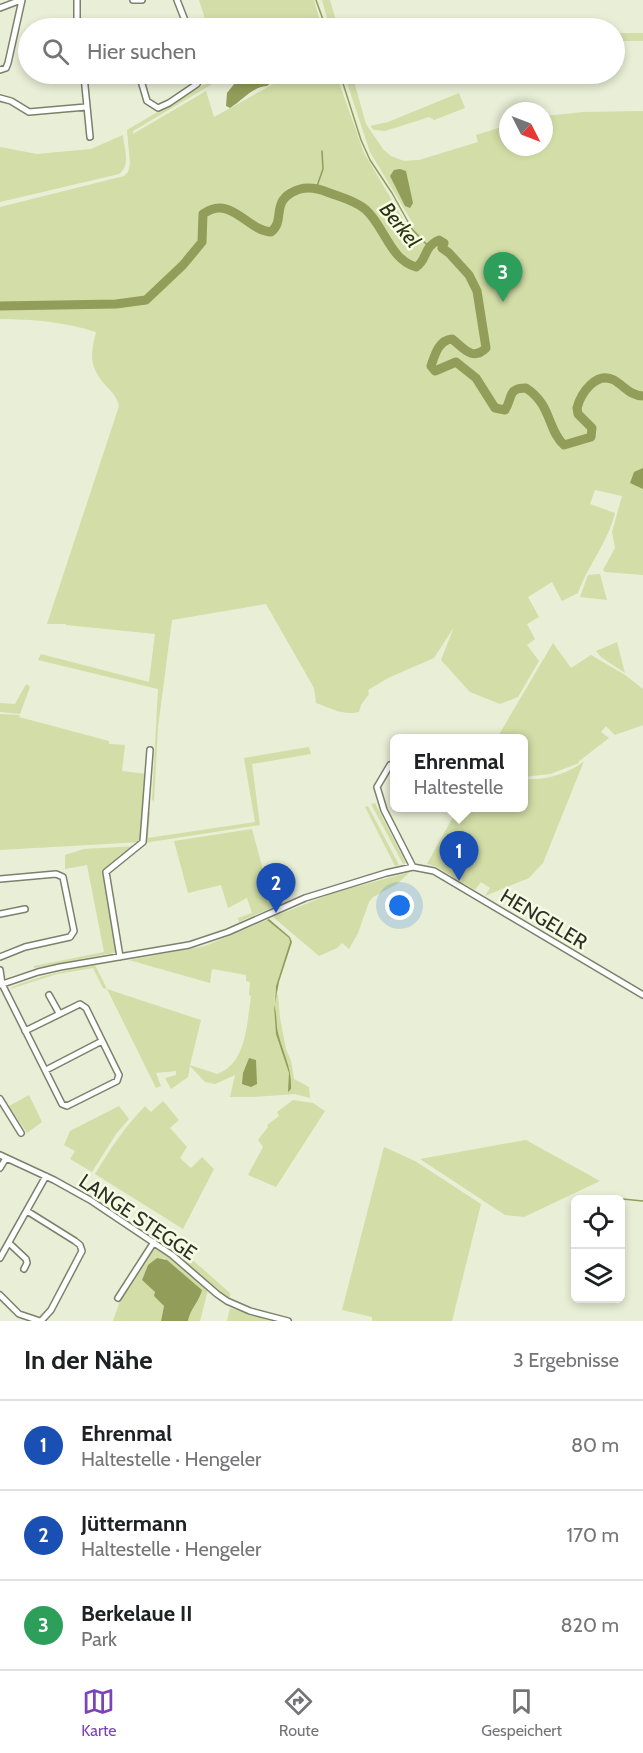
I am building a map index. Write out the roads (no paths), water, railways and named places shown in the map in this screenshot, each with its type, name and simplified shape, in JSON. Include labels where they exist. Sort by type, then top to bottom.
[{"type":"street","points":[[0,8],[21,0]]},
{"type":"street","points":[[0,70],[6,68],[8,63],[21,0]]},
{"type":"street","points":[[76,18],[77,0]]},
{"type":"street","points":[[134,0],[142,0]]},
{"type":"street","points":[[177,0],[184,18]]},
{"type":"street","points":[[85,84],[90,136]]},
{"type":"street","points":[[142,84],[147,101],[158,108],[197,84]]},
{"type":"street","points":[[0,98],[11,101],[28,112],[86,107]]},
{"type":"street","points":[[120,957],[105,872],[143,842],[150,750]]},
{"type":"street","points":[[390,765],[377,787],[384,810],[413,867]]},
{"type":"street","name":"HENGELER","points":[[1,985],[38,972],[189,945],[228,932],[331,889],[413,867],[434,871],[643,995]]},
{"type":"street","points":[[0,879],[56,874],[63,877],[74,931],[70,937],[25,947],[0,957]]},
{"type":"street","points":[[0,914],[25,909]]},
{"type":"street","points":[[0,970],[1,985],[62,1104],[67,1106],[117,1081],[119,1075],[86,1008],[80,1004],[25,1030]]},
{"type":"street","points":[[49,995],[59,1014]]},
{"type":"street","points":[[46,1070],[102,1041]]},
{"type":"street","points":[[0,1099],[21,1133]]},
{"type":"street","points":[[0,1168],[3,1156]]},
{"type":"street","name":"LANGE STEGGE","points":[[3,1156],[80,1194],[172,1255],[227,1301],[250,1311],[288,1321]]},
{"type":"street","points":[[0,1258],[46,1176]]},
{"type":"street","points":[[0,1295],[19,1314],[40,1321],[51,1310],[82,1251],[80,1245],[75,1241],[27,1211]]},
{"type":"street","points":[[118,1298],[154,1242]]},
{"type":"street","points":[[9,1243],[26,1259],[24,1269]]},
{"type":"waterway","points":[[316,0],[322,18]]},
{"type":"waterway","points":[[343,84],[361,140],[370,160],[412,229],[429,247]]},
{"type":"waterway","points":[[316,189],[323,169],[322,151]]},
{"type":"waterway","name":"Berkel","points":[[0,306],[116,304],[146,300],[183,265],[202,242],[203,214],[213,209],[230,210],[254,226],[271,232],[275,228],[285,197],[300,189],[313,188],[347,199],[365,209],[372,216],[393,250],[407,263],[416,267],[427,250],[439,240],[444,243],[442,248],[469,275],[477,291],[486,348],[476,354],[468,352],[452,339],[448,340],[438,348],[434,357],[431,366],[435,371],[456,362],[476,378],[495,408],[505,410],[511,394],[520,388],[526,388],[541,402],[555,432],[564,445],[591,437],[592,428],[578,414],[577,408],[582,396],[595,381],[601,378],[614,380],[631,393],[643,396]]},
{"type":"waterway","points":[[625,1199],[643,1201]]},
{"type":"place","name":"Berkelaue II","points":[[503,302]]},
{"type":"place","name":"Ehrenmal","points":[[459,881]]},
{"type":"place","name":"Jüttermann","points":[[276,913]]}]
